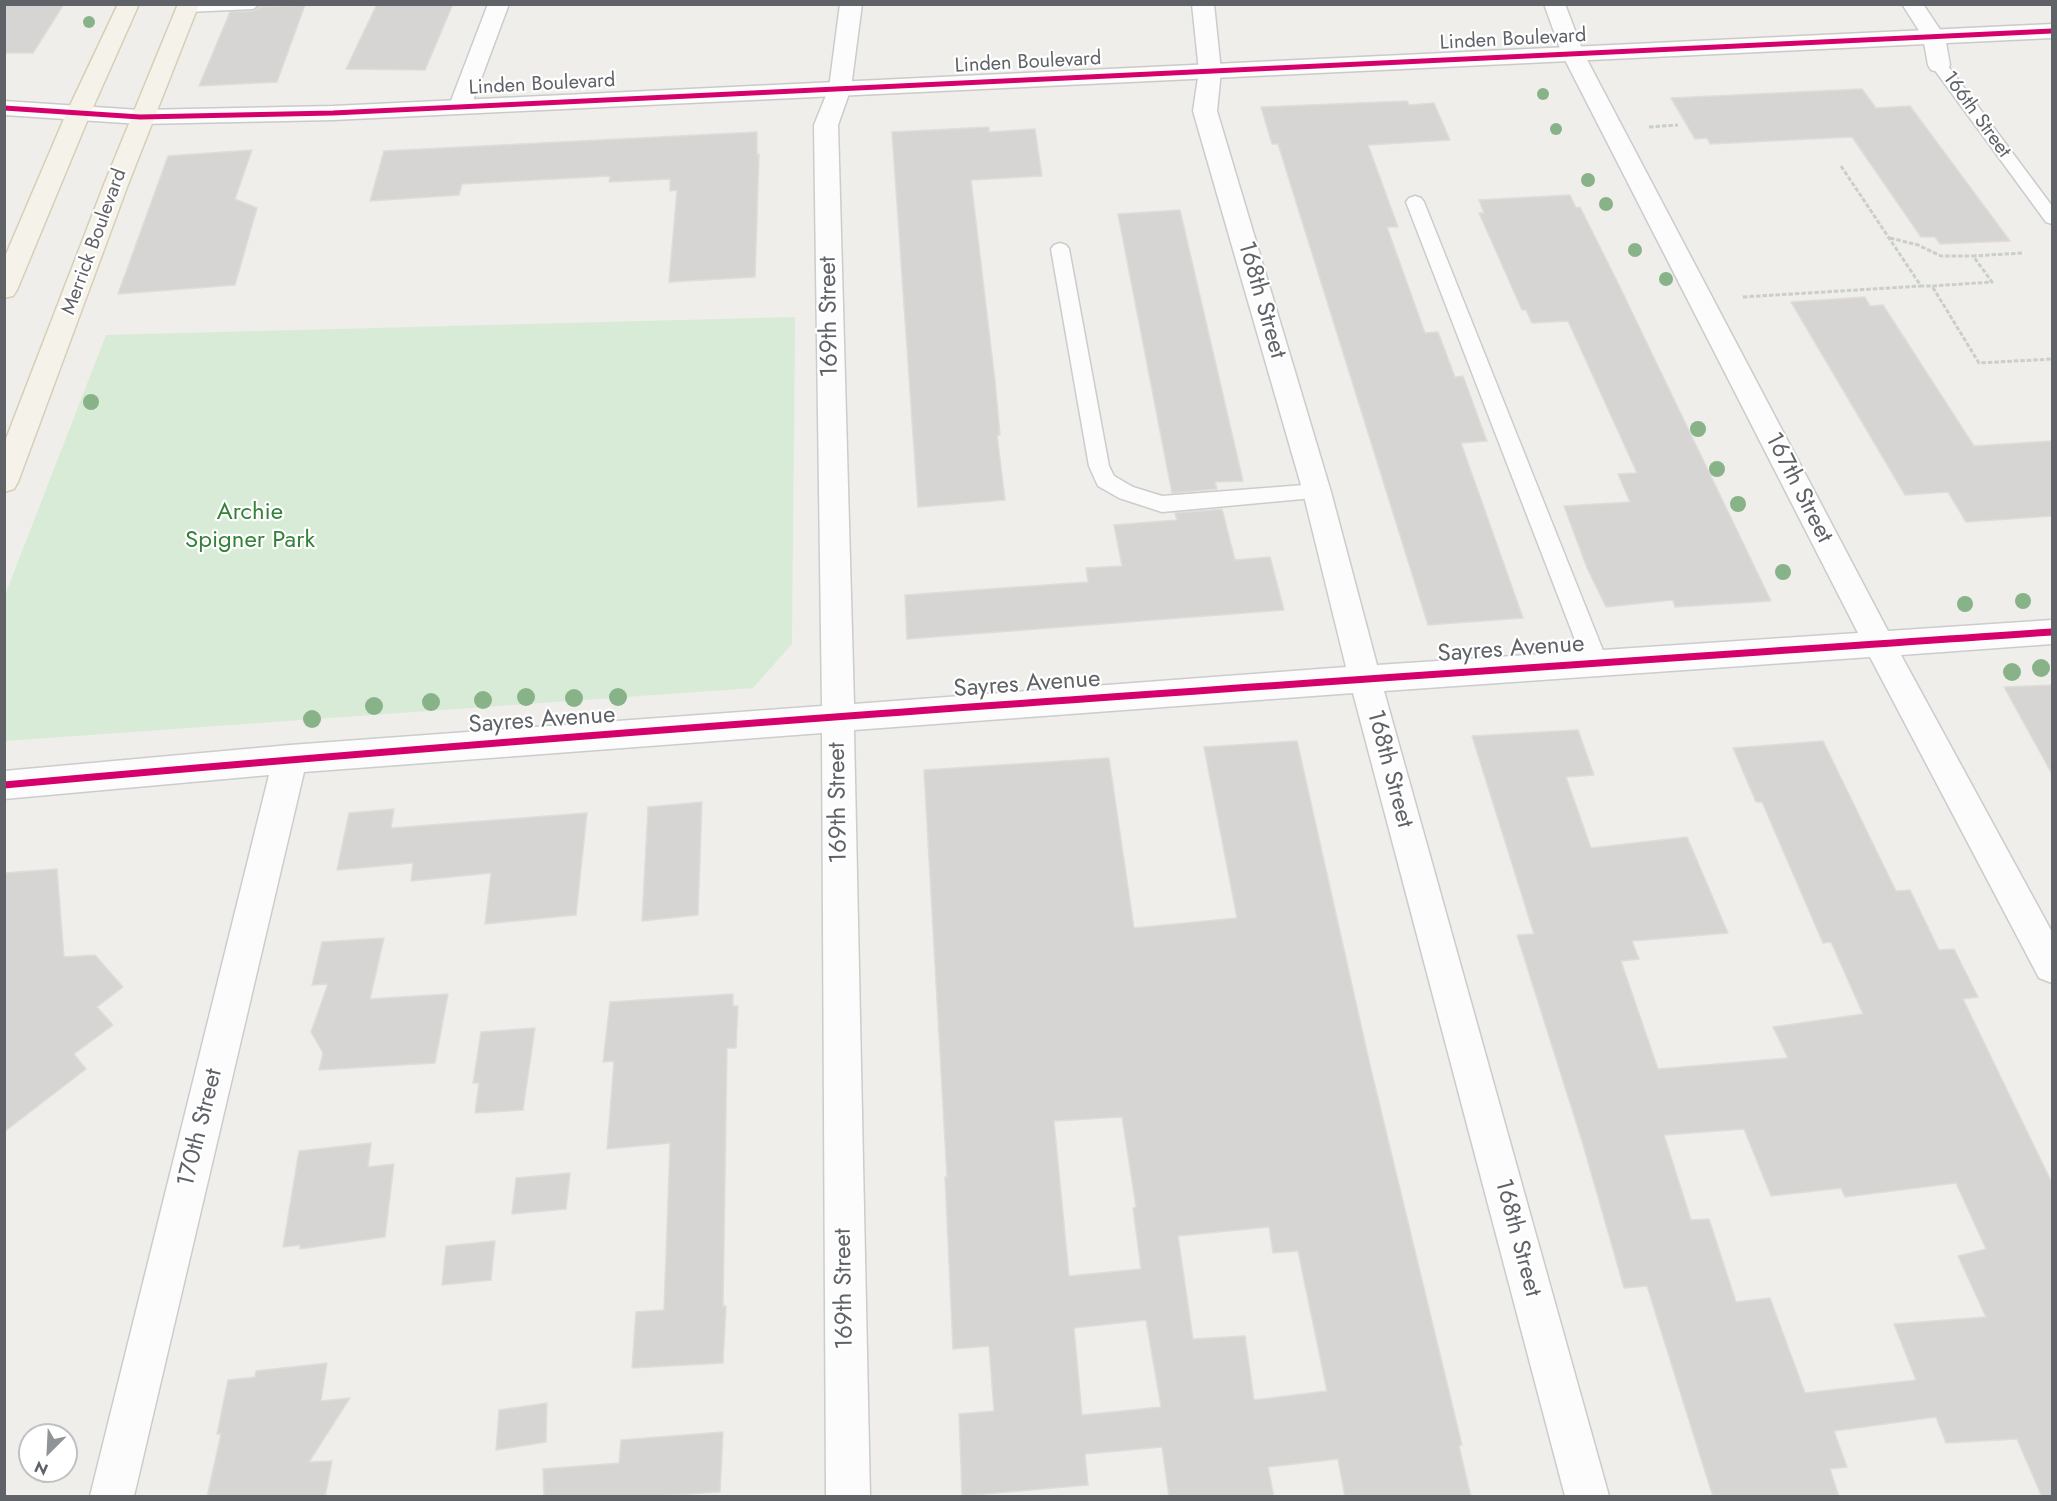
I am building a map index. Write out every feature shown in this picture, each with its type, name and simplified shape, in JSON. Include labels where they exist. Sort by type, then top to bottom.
[{"type":"main road","points":[[4,290],[78,114],[129,4]]},
{"type":"main road","name":"Merrick Boulevard","points":[[4,482],[75,299],[140,117],[188,6]]},
{"type":"street","points":[[460,106],[499,4]]},
{"type":"street","name":"169th Street","points":[[848,1497],[838,719],[826,125],[840,88],[851,4]]},
{"type":"street","name":"168th Street","points":[[1203,4],[1210,71],[1205,111],[1317,492],[1365,679],[1587,1497]]},
{"type":"street","name":"167th Street","points":[[1554,4],[1573,54],[1879,644],[2052,966]]},
{"type":"street","name":"166th Street","points":[[1912,4],[1934,37],[1939,65]]},
{"type":"street","name":"Linden Boulevard","points":[[4,108],[140,117],[333,113],[2052,31]]},
{"type":"street","name":"Sayres Avenue","points":[[4,785],[290,759],[1365,679],[2052,632]]},
{"type":"street","name":"170th Street","points":[[112,1497],[290,759]]},
{"type":"lane","points":[[188,6],[253,4]]},
{"type":"lane","name":"166th Street","points":[[1939,65],[2052,218]]},
{"type":"lane","points":[[1415,202],[1596,663]]},
{"type":"lane","points":[[1060,249],[1099,466],[1105,481],[1126,493],[1161,504],[1317,492]]},
{"type":"path","points":[[1645,127],[1678,125]]},
{"type":"path","points":[[1841,166],[1921,286]]},
{"type":"path","points":[[1889,238],[1918,244],[1941,256],[2022,253]]},
{"type":"path","points":[[1743,297],[1992,282],[1973,256]]},
{"type":"path","points":[[1932,286],[1979,363],[2052,359]]},
{"type":"green space","name":"Archie Spigner Park","points":[[795,317],[792,644],[753,688],[5,741],[5,595],[106,335]]},
{"type":"building","points":[[4,4],[64,4],[33,53],[4,53]]},
{"type":"building","points":[[377,4],[453,4],[425,70],[346,69]]},
{"type":"building","points":[[305,5],[277,82],[199,86],[230,12],[253,11],[260,7]]},
{"type":"building","points":[[1862,89],[1876,108],[1910,106],[2010,241],[1940,244],[1935,237],[1921,237],[1852,137],[1710,144],[1707,138],[1695,139],[1671,98]]},
{"type":"building","points":[[1407,101],[1409,105],[1434,103],[1450,140],[1368,145],[1398,227],[1387,227],[1425,333],[1438,332],[1455,377],[1463,376],[1487,441],[1461,443],[1523,618],[1428,625],[1278,144],[1272,144],[1261,107]]},
{"type":"building","points":[[989,127],[989,132],[1035,129],[1042,176],[971,180],[995,381],[1000,435],[997,435],[1005,500],[918,507],[892,132]]},
{"type":"building","points":[[757,132],[757,155],[759,154],[755,277],[669,282],[677,190],[670,191],[670,179],[609,182],[610,176],[462,184],[459,195],[370,201],[384,151]]},
{"type":"building","points":[[252,150],[235,199],[257,208],[235,285],[118,294],[168,156]]},
{"type":"building","points":[[1570,195],[1576,208],[1580,207],[1619,285],[1771,601],[1675,607],[1673,600],[1606,607],[1587,568],[1564,506],[1630,502],[1618,474],[1637,473],[1568,321],[1532,323],[1526,310],[1522,310],[1479,213],[1484,213],[1479,200]]},
{"type":"building","points":[[1180,210],[1243,481],[1215,482],[1217,489],[1172,493],[1118,214]]},
{"type":"building","points":[[1865,297],[1870,306],[1883,305],[1974,446],[2052,441],[2052,516],[1966,522],[1948,492],[1905,495],[1791,302]]},
{"type":"building","points":[[1222,509],[1235,560],[1270,557],[1284,610],[907,639],[905,595],[1088,582],[1086,568],[1122,566],[1114,525],[1177,520],[1175,513]]},
{"type":"building","points":[[2052,685],[2052,774],[2004,687]]},
{"type":"building","points":[[1578,730],[1594,775],[1566,777],[1591,848],[1687,837],[1728,933],[1632,941],[1639,959],[1621,961],[1658,1069],[1788,1058],[1773,1027],[1863,1014],[1831,942],[1823,943],[1762,802],[1756,802],[1733,748],[1823,741],[1896,891],[1910,890],[1939,950],[1954,949],[1978,997],[1963,999],[2052,1183],[2052,1497],[2042,1497],[2017,1439],[1946,1443],[1936,1417],[1834,1431],[1847,1467],[1830,1469],[1839,1497],[1713,1497],[1647,1286],[1624,1288],[1582,1141],[1517,935],[1534,934],[1472,736]],"holes":[[[1744,1129],[1771,1196],[1841,1188],[1845,1197],[1956,1183],[1986,1249],[1958,1256],[1986,1317],[1894,1324],[1916,1380],[1805,1393],[1770,1298],[1736,1302],[1709,1219],[1691,1220],[1664,1135]]]},
{"type":"building","points":[[1297,741],[1370,1065],[1462,1445],[1459,1446],[1471,1497],[1345,1497],[1338,1459],[1268,1467],[1274,1497],[1169,1497],[1162,1447],[1085,1454],[1088,1485],[962,1496],[959,1414],[994,1411],[989,1346],[953,1349],[945,1177],[947,1177],[924,770],[1109,758],[1134,928],[1237,918],[1204,747]],"holes":[[[1122,1117],[1136,1207],[1133,1208],[1141,1269],[1069,1276],[1054,1121]],[[1269,1227],[1273,1253],[1298,1251],[1327,1391],[1254,1400],[1245,1336],[1193,1339],[1178,1236]],[[1146,1320],[1161,1407],[1082,1415],[1074,1328]]]},
{"type":"building","points":[[702,802],[698,915],[642,921],[648,807]]},
{"type":"building","points":[[394,809],[391,828],[587,813],[576,915],[485,924],[491,873],[411,881],[413,863],[337,870],[349,813]]},
{"type":"building","points":[[57,869],[64,957],[95,955],[123,987],[97,1007],[113,1025],[74,1054],[86,1069],[4,1132],[4,873]]},
{"type":"building","points":[[384,938],[370,999],[448,994],[435,1063],[319,1070],[323,1053],[311,1032],[328,984],[312,985],[322,942]]},
{"type":"building","points":[[733,994],[733,1006],[738,1006],[736,1048],[727,1048],[723,1306],[726,1306],[723,1363],[632,1368],[636,1312],[664,1310],[670,1143],[607,1149],[614,1061],[603,1062],[610,1002]]},
{"type":"building","points":[[535,1028],[523,1110],[475,1113],[479,1083],[473,1083],[481,1032]]},
{"type":"building","points":[[371,1143],[368,1167],[394,1164],[385,1237],[300,1249],[300,1245],[283,1247],[299,1151]]},
{"type":"building","points":[[570,1173],[566,1209],[512,1214],[516,1178]]},
{"type":"building","points":[[495,1241],[491,1280],[442,1285],[446,1246]]},
{"type":"building","points":[[327,1363],[321,1401],[350,1398],[309,1462],[332,1461],[325,1497],[207,1497],[221,1434],[217,1434],[228,1380],[255,1377],[256,1371]]},
{"type":"building","points":[[547,1403],[546,1442],[496,1450],[499,1410]]},
{"type":"building","points":[[723,1432],[720,1492],[659,1496],[544,1496],[543,1469],[619,1463],[621,1440]]},
{"type":"cycle path","points":[[4,108],[140,117],[333,113],[2052,31]]},
{"type":"cycle path","points":[[4,785],[290,759],[1365,679],[2052,632]]}]
